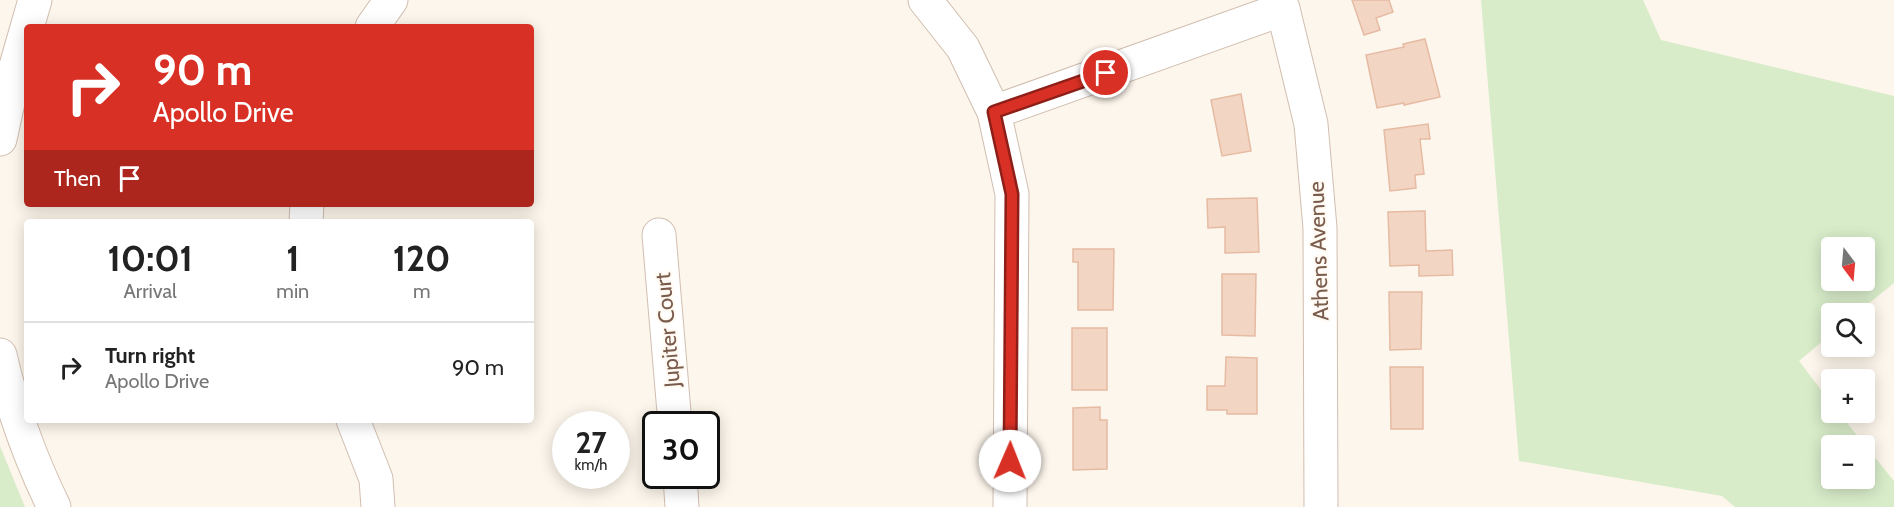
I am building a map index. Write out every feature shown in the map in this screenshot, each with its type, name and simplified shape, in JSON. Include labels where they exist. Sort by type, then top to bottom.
[{"type":"street","points":[[24,24],[34,0]]},
{"type":"street","points":[[374,24],[391,0]]},
{"type":"street","points":[[925,0],[963,48],[994,112],[1012,194],[1010,507]]},
{"type":"street","points":[[994,112],[1281,5]]},
{"type":"street","name":"Athens Avenue","points":[[1281,5],[1311,124],[1320,228],[1321,507]]},
{"type":"street","points":[[0,139],[8,63],[24,24]]},
{"type":"street","name":"Jupiter Court","points":[[659,235],[674,411]]},
{"type":"street","points":[[0,355],[16,416],[36,472],[54,507]]},
{"type":"street","points":[[354,423],[376,479],[378,507]]},
{"type":"street","points":[[681,489],[682,507]]},
{"type":"green space","points":[[1481,0],[1643,0],[1661,40],[1894,96],[1894,283],[1869,303],[1821,303],[1821,342],[1799,361],[1821,390],[1821,423],[1847,423],[1857,435],[1821,435],[1821,489],[1875,489],[1875,458],[1894,481],[1894,507],[1735,507],[1722,496],[1519,461]]},
{"type":"green space","points":[[0,446],[25,507],[0,507]]},
{"type":"building","points":[[1352,0],[1389,0],[1393,12],[1376,18],[1380,30],[1364,35]]},
{"type":"building","points":[[1425,39],[1440,97],[1377,108],[1366,55],[1404,47],[1403,44]]},
{"type":"building","points":[[1241,94],[1251,151],[1222,156],[1211,100]]},
{"type":"building","points":[[1428,124],[1430,139],[1420,139],[1424,174],[1415,175],[1416,188],[1390,191],[1384,130]]},
{"type":"building","points":[[1257,198],[1259,252],[1225,253],[1225,227],[1208,228],[1207,199]]},
{"type":"building","points":[[1425,211],[1426,251],[1452,250],[1453,275],[1419,276],[1419,265],[1390,266],[1388,212]]},
{"type":"building","points":[[1073,249],[1114,249],[1113,310],[1078,310],[1078,262],[1073,262]]},
{"type":"building","points":[[1222,274],[1256,274],[1255,336],[1222,335]]},
{"type":"building","points":[[1389,292],[1422,292],[1421,349],[1390,350]]},
{"type":"building","points":[[1072,328],[1107,328],[1107,390],[1072,390]]},
{"type":"building","points":[[1226,357],[1257,358],[1257,414],[1227,414],[1227,410],[1207,410],[1207,386],[1225,386]]},
{"type":"building","points":[[1390,367],[1423,367],[1423,429],[1391,429]]},
{"type":"building","points":[[1100,407],[1100,420],[1107,420],[1107,469],[1073,470],[1073,408]]},
{"type":"route","points":[[1010,461],[1012,194],[994,112],[1106,73]]}]
